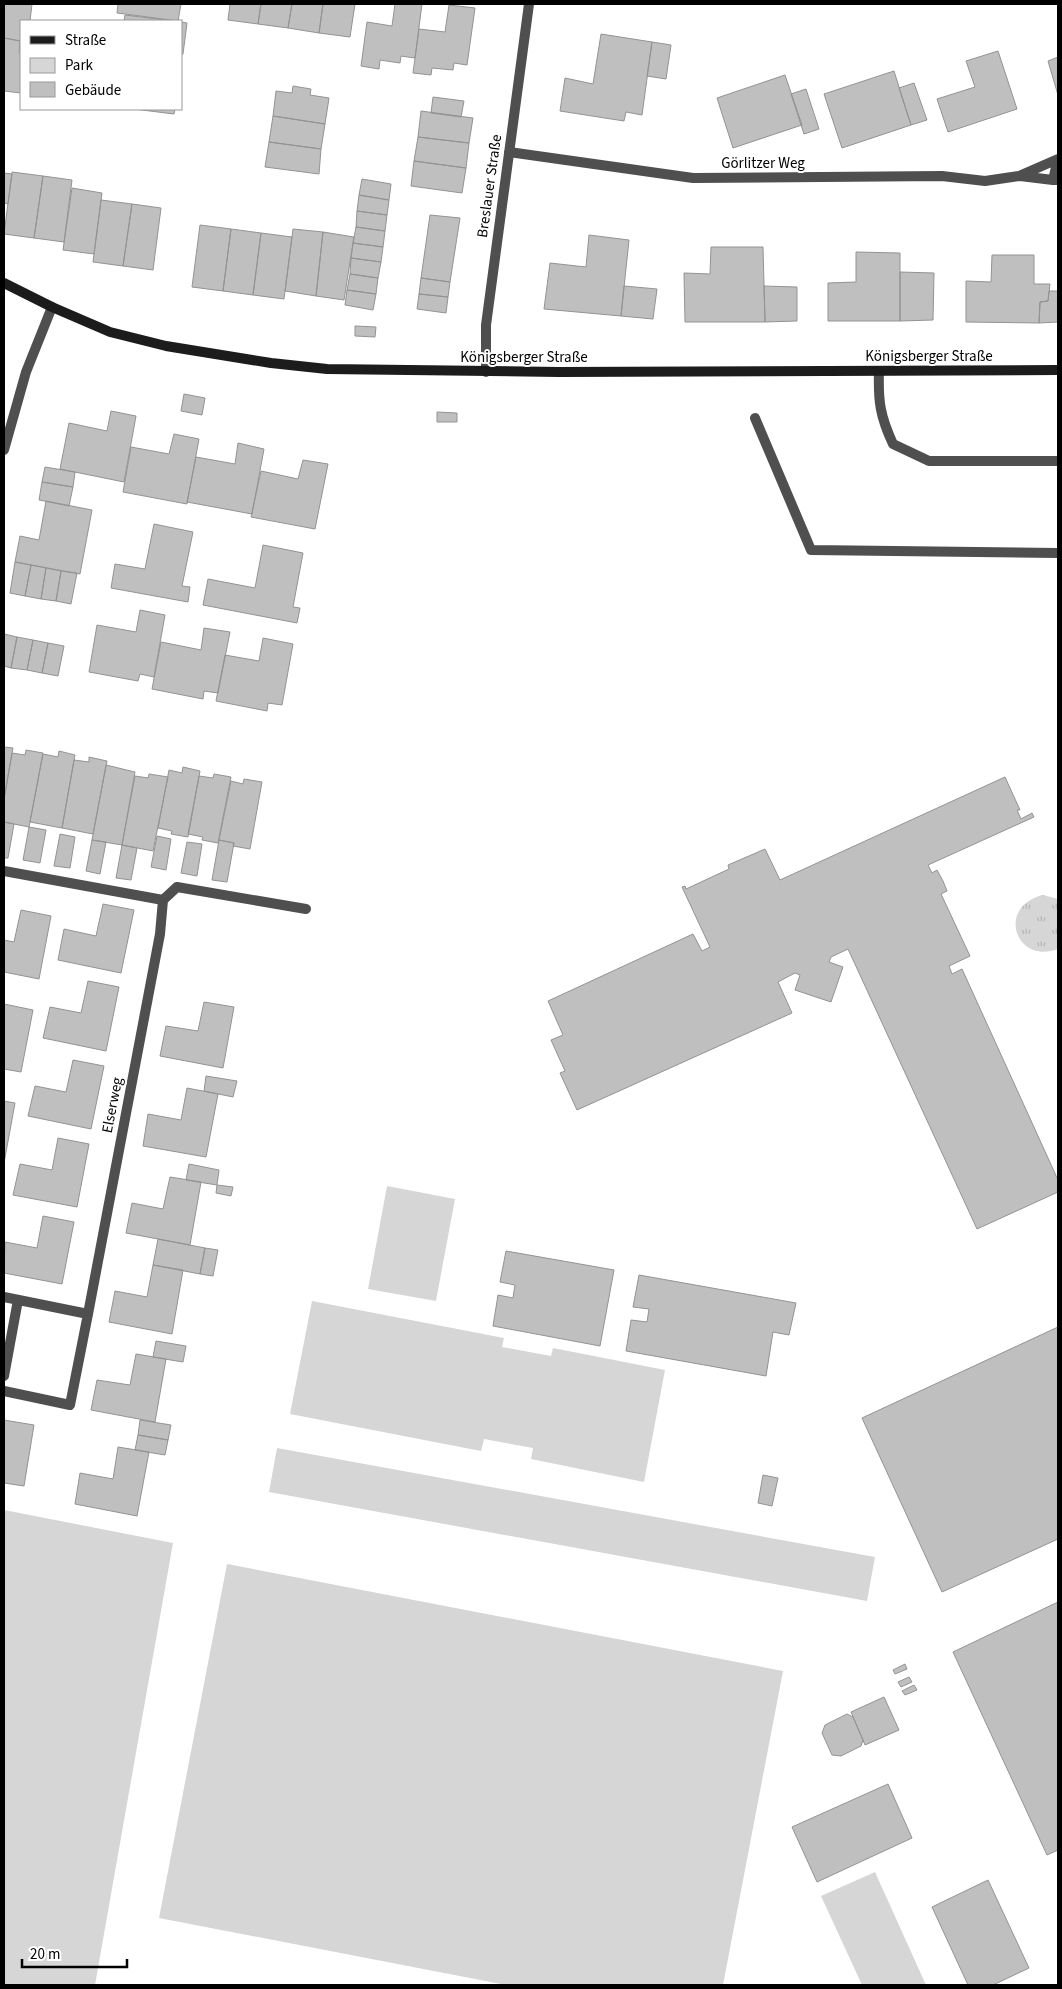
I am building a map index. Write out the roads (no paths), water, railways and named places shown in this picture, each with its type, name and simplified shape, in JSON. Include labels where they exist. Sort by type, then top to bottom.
[{"type":"street","name":"Breslauer Straße","points":[[486,372],[486,325],[529,4]]},
{"type":"street","name":"Görlitzer Weg","points":[[509,152],[693,178],[942,176],[985,181],[1019,176],[1056,180],[1058,159],[1019,176]]},
{"type":"street","name":"Königsberger Straße","points":[[4,283],[52,307],[110,332],[166,346],[271,363],[327,369],[486,372],[1058,370]]},
{"type":"street","points":[[4,450],[26,372],[52,307]]},
{"type":"street","points":[[878,371],[878,396],[882,420],[893,444],[929,461],[1058,461]]},
{"type":"street","points":[[755,418],[811,550],[1058,553]]},
{"type":"street","points":[[4,871],[164,900],[177,887],[306,909]]},
{"type":"street","name":"Elserweg","points":[[4,1391],[70,1405],[158,944],[164,900]]},
{"type":"street","points":[[4,1297],[88,1314]]},
{"type":"street","points":[[4,1376],[18,1300]]}]
